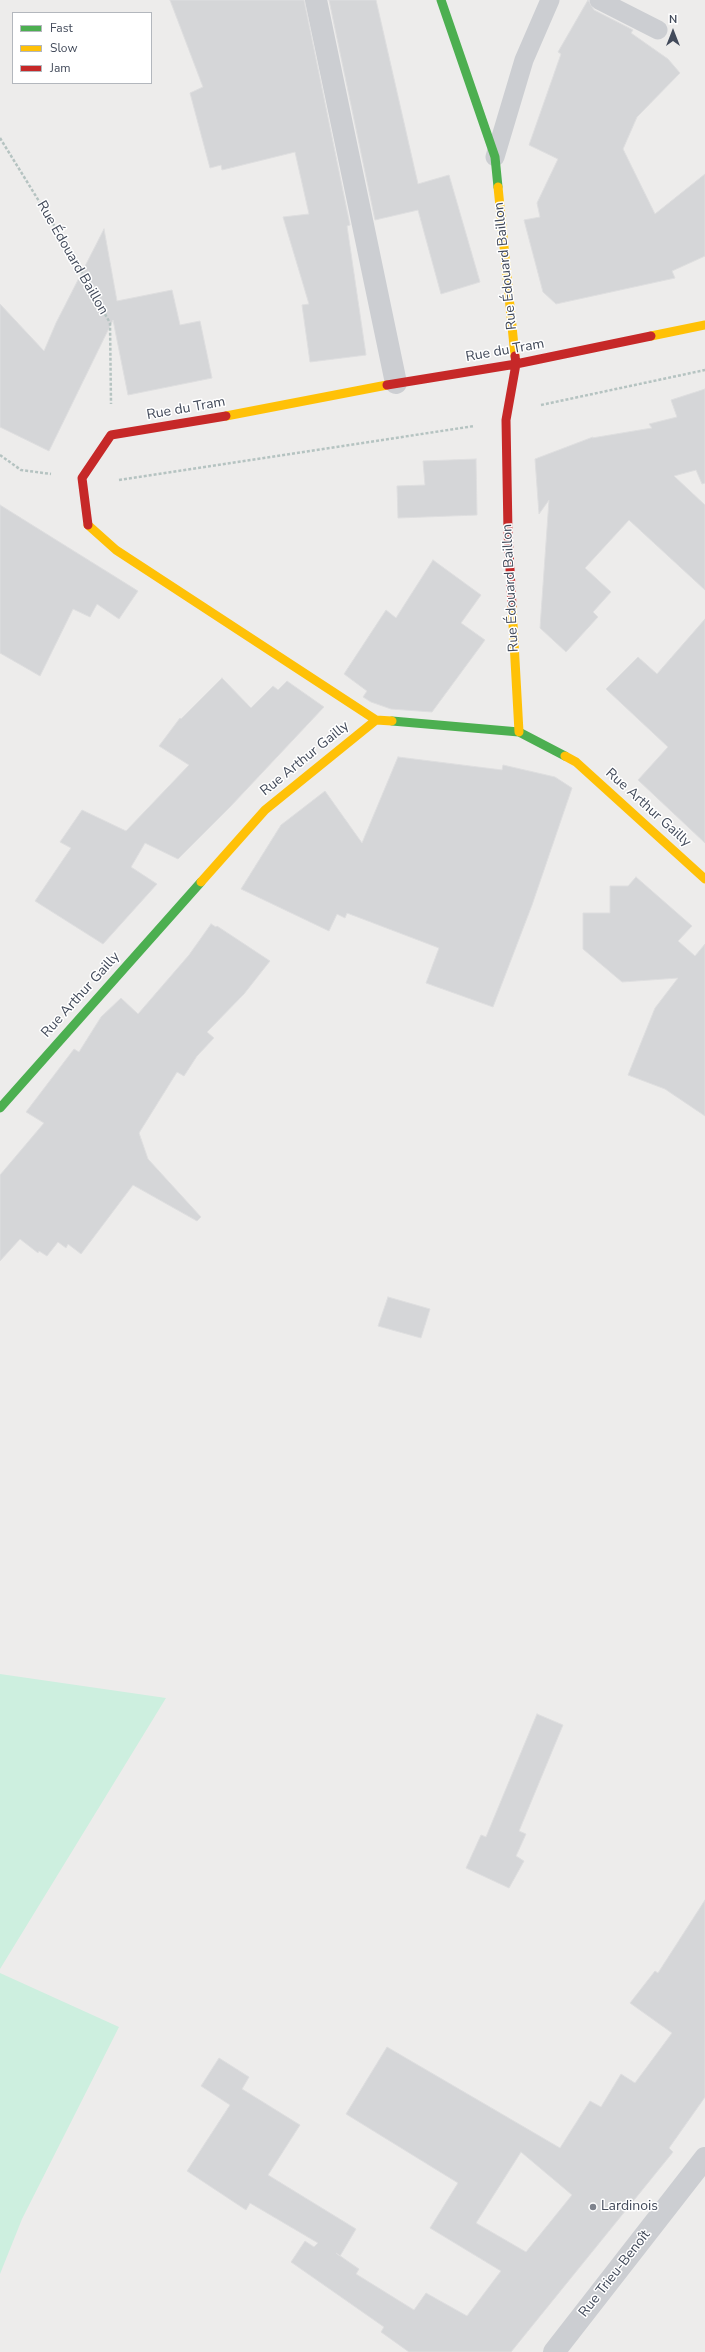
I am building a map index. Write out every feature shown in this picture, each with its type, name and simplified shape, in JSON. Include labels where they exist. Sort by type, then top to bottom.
[{"type":"street","points":[[316,0],[396,383]]},
{"type":"street","name":"Rue Édouard Baillon","points":[[440,0],[495,157],[516,364],[506,420],[508,532],[519,732]]},
{"type":"street","name":"Rue du Tram","points":[[111,435],[175,426],[396,383],[516,364],[705,325]]},
{"type":"street","points":[[111,435],[82,478],[86,523],[116,550],[376,720]]},
{"type":"street","name":"Rue Arthur Gailly","points":[[0,1108],[265,810],[376,720],[519,732],[576,762],[705,879]]},
{"type":"street","name":"Rue Trieu-Benoît","points":[[554,2352],[705,2158]]},
{"type":"lane","points":[[495,157],[524,60],[550,0]]},
{"type":"lane","points":[[599,0],[658,30]]},
{"type":"path","name":"Rue Édouard Baillon","points":[[0,138],[68,248],[110,323],[111,435]]},
{"type":"path","points":[[0,455],[21,470],[82,478],[124,480],[506,420],[546,403],[705,370]]},
{"type":"green space","points":[[0,1674],[166,1698],[0,1969]]},
{"type":"green space","points":[[0,1973],[119,2027],[22,2219],[0,2274]]},
{"type":"building","points":[[170,0],[304,0],[350,225],[347,226],[366,355],[310,362],[302,305],[309,304],[283,217],[309,214],[295,152],[222,170],[221,165],[210,168],[190,93],[203,87]]},
{"type":"building","points":[[329,0],[376,0],[418,184],[449,175],[480,282],[441,294],[418,210],[375,220]]},
{"type":"building","points":[[588,0],[594,10],[633,30],[631,33],[668,59],[680,73],[637,117],[623,149],[655,214],[705,174],[705,256],[672,271],[675,278],[556,304],[543,292],[524,220],[540,217],[537,203],[558,159],[529,145],[561,54],[558,52]]},
{"type":"building","points":[[104,229],[117,301],[172,290],[180,325],[200,321],[212,378],[128,395],[113,320],[49,451],[0,427],[0,304],[44,351],[56,323]]},
{"type":"building","points":[[705,389],[705,483],[702,484],[696,470],[674,476],[705,505],[705,590],[629,520],[585,568],[611,592],[593,612],[598,617],[566,652],[540,628],[549,500],[539,514],[535,459],[593,437],[592,438],[652,428],[649,424],[677,417],[671,400]]},
{"type":"building","points":[[476,459],[477,515],[398,518],[397,486],[425,485],[423,461]]},
{"type":"building","points":[[0,505],[138,591],[119,619],[97,604],[90,617],[73,609],[40,676],[0,653]]},
{"type":"building","points":[[433,560],[481,595],[461,623],[485,640],[432,712],[391,709],[371,702],[363,697],[367,691],[344,674],[386,610],[396,618]]},
{"type":"building","points":[[705,619],[705,843],[638,780],[668,747],[606,689],[638,657],[657,674]]},
{"type":"building","points":[[222,678],[251,708],[273,686],[278,690],[287,681],[324,707],[230,807],[178,859],[145,843],[131,867],[157,884],[103,944],[35,901],[71,848],[60,842],[82,810],[126,831],[189,765],[159,746],[180,718],[181,719]]},
{"type":"building","points":[[398,757],[502,770],[503,765],[555,777],[572,788],[532,905],[493,1007],[426,983],[439,948],[347,913],[345,918],[337,914],[329,931],[241,889],[281,825],[325,791],[362,843]]},
{"type":"building","points":[[636,877],[692,926],[678,941],[695,956],[705,944],[705,1116],[665,1089],[628,1075],[655,1008],[678,978],[622,982],[583,949],[583,913],[610,913],[610,886],[628,886]]},
{"type":"building","points":[[211,924],[216,927],[217,926],[270,961],[244,994],[207,1032],[214,1038],[197,1056],[184,1076],[177,1072],[139,1133],[148,1159],[201,1217],[197,1221],[133,1185],[81,1254],[68,1244],[66,1248],[58,1242],[47,1256],[39,1251],[38,1253],[20,1239],[0,1261],[0,1175],[44,1123],[26,1112],[74,1049],[79,1052],[101,1017],[121,998],[138,1014],[189,955]]},
{"type":"building","points":[[388,1297],[430,1309],[421,1338],[378,1326]]},
{"type":"building","points":[[537,1714],[563,1725],[519,1831],[526,1834],[516,1856],[524,1861],[509,1888],[466,1868],[481,1835],[486,1837]]},
{"type":"building","points":[[705,1900],[705,2097],[669,2148],[673,2152],[511,2352],[409,2352],[381,2332],[384,2327],[291,2262],[305,2241],[314,2247],[318,2243],[250,2203],[246,2210],[187,2171],[230,2105],[201,2086],[219,2058],[249,2077],[242,2089],[300,2125],[268,2175],[356,2229],[340,2256],[359,2269],[356,2274],[414,2310],[426,2293],[467,2316],[501,2271],[430,2228],[458,2183],[346,2114],[387,2047],[560,2148],[590,2101],[601,2107],[621,2074],[635,2083],[672,2033],[630,2003],[655,1971],[658,1973]],"holes":[[[521,2152],[572,2195],[526,2252],[476,2223]]]},
{"type":"traffic: fast","points":[[441,0],[495,157],[498,187]]},
{"type":"traffic: fast","points":[[392,721],[519,732],[565,756]]},
{"type":"traffic: fast","points":[[0,1108],[201,882]]},
{"type":"traffic: slow","points":[[498,187],[515,356]]},
{"type":"traffic: slow","points":[[651,336],[705,325]]},
{"type":"traffic: slow","points":[[226,416],[387,385]]},
{"type":"traffic: slow","points":[[88,525],[116,550],[376,720]]},
{"type":"traffic: slow","points":[[512,606],[519,732]]},
{"type":"traffic: slow","points":[[201,882],[265,810],[376,720],[392,721]]},
{"type":"traffic: slow","points":[[565,756],[576,762],[705,879]]},
{"type":"traffic: jam","points":[[387,385],[516,364],[651,336]]},
{"type":"traffic: jam","points":[[512,606],[508,532],[506,420],[516,364],[515,356]]},
{"type":"traffic: jam","points":[[88,525],[82,478],[111,435],[226,416]]},
{"type":"place","name":"Lardinois","points":[[593,2207]]}]
